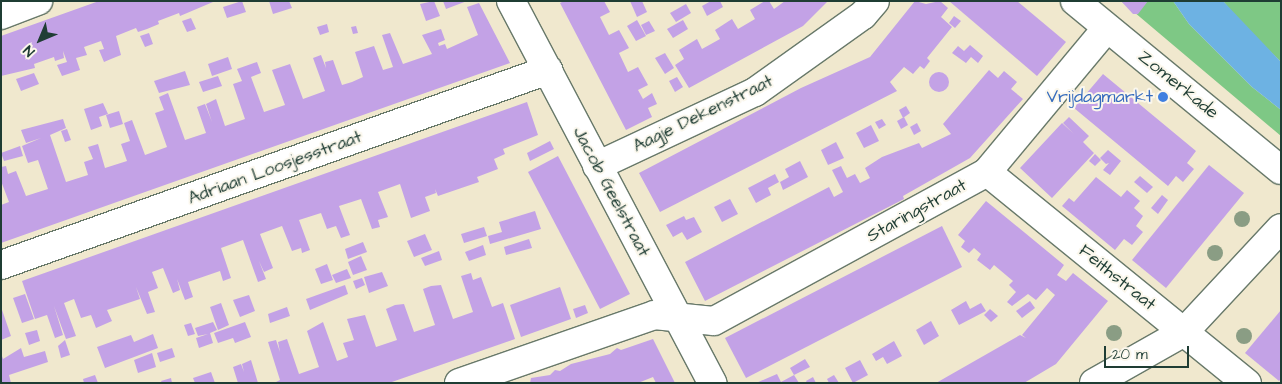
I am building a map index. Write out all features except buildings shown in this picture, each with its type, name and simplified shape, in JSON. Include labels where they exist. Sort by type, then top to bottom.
[{"type":"street","points":[[1,15],[38,1]]},
{"type":"street","name":"Aagje Dekenstraat","points":[[597,166],[755,92],[856,21],[875,1]]},
{"type":"street","name":"Zomerkade","points":[[1075,1],[1281,170]]},
{"type":"street","name":"Jacob Geelstraat","points":[[513,2],[712,383]]},
{"type":"street","name":"Staringstraat","points":[[459,383],[654,316],[714,321],[988,172],[1108,28]]},
{"type":"street","name":"Adriaan Loosjesstraat","points":[[1,265],[548,70]]},
{"type":"street","name":"Feithstraat","points":[[988,172],[1184,332],[1219,373],[1247,383]]},
{"type":"street","points":[[1094,383],[1184,332],[1281,228]]},
{"type":"green space","points":[[1121,1],[1173,1],[1189,24],[1252,87],[1281,110],[1281,136]]},
{"type":"green space","points":[[1223,1],[1281,1],[1281,62],[1244,26]]},
{"type":"water","points":[[1173,1],[1223,1],[1281,62],[1281,110],[1252,87],[1189,24]]},
{"type":"place","name":"Vrijdagmarkt","points":[[1163,97]]}]
